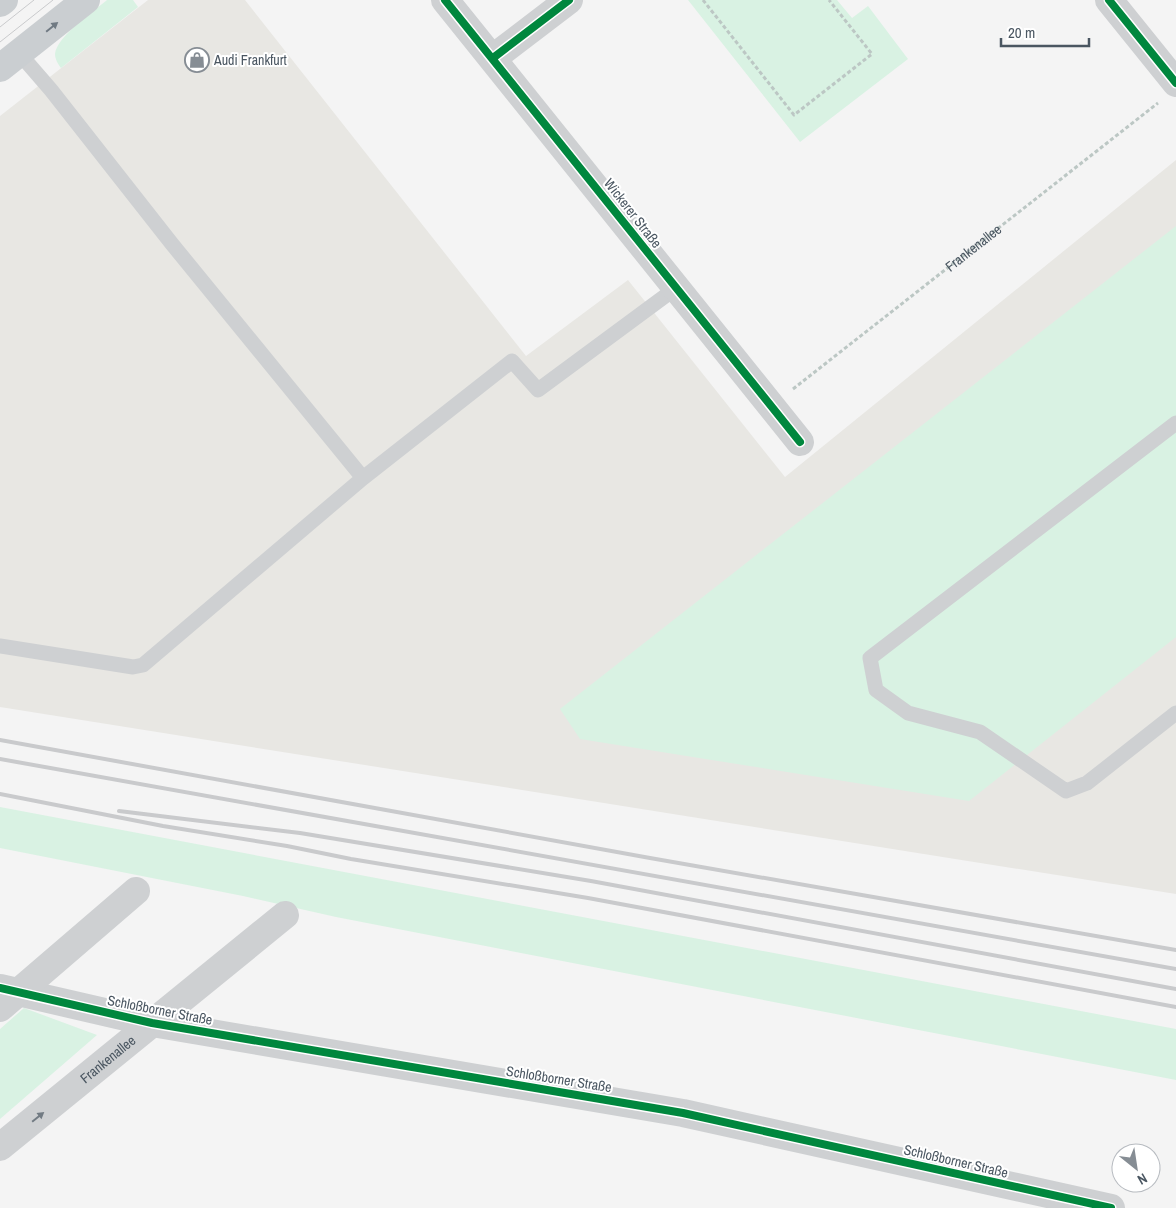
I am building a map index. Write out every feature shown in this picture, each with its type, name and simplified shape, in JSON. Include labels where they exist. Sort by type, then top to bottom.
[{"type":"main road","points":[[0,3],[4,0]]},
{"type":"main road","points":[[10,61],[86,0]]},
{"type":"street","name":"Wickerer Straße","points":[[445,0],[800,442]]},
{"type":"street","points":[[493,58],[569,0]]},
{"type":"street","points":[[1109,0],[1168,92]]},
{"type":"street","points":[[6,996],[136,891]]},
{"type":"street","name":"Frankenallee","points":[[0,1147],[285,915]]},
{"type":"street","name":"Schloßborner Straße","points":[[6,996],[152,1023],[683,1112],[1111,1208]]},
{"type":"lane","points":[[10,61],[57,98],[172,244],[362,478]]},
{"type":"lane","points":[[0,646],[133,667],[142,664],[362,478],[512,361],[538,390],[676,288]]},
{"type":"lane","points":[[1176,423],[870,658],[876,690],[908,713],[980,732],[1066,791],[1087,783],[1176,713]]},
{"type":"path","points":[[703,0],[794,115],[872,54],[830,0]]},
{"type":"shaded area","points":[[148,0],[245,0],[526,356],[628,280],[785,477],[1176,160],[1176,894],[0,707],[0,116]]},
{"type":"green space","points":[[107,0],[133,0],[138,7],[61,68],[55,54],[57,47],[77,24]]},
{"type":"green space","points":[[688,0],[837,0],[852,18],[868,6],[908,59],[800,142]]},
{"type":"green space","points":[[1176,226],[1176,637],[969,801],[580,739],[560,709]]},
{"type":"green space","points":[[0,807],[1176,1029],[1176,1080],[336,917],[243,896],[0,848]]},
{"type":"green space","points":[[24,1008],[97,1035],[0,1119],[0,1029]]},
{"type":"tram line","points":[[0,27],[34,0]]},
{"type":"tram line","points":[[0,42],[53,0]]},
{"type":"railway","points":[[0,740],[650,858],[1176,950]]},
{"type":"railway","points":[[0,759],[1176,969]]},
{"type":"railway","points":[[0,794],[163,826],[588,898],[1176,1007]]},
{"type":"railway","points":[[119,811],[300,833],[591,881],[1176,989]]},
{"type":"cycle path","points":[[445,0],[800,442]]},
{"type":"cycle path","points":[[493,58],[569,0]]},
{"type":"cycle path","points":[[1109,0],[1176,83]]},
{"type":"cycle path","points":[[0,988],[152,1023],[683,1113],[1111,1208]]},
{"type":"place","name":"Audi Frankfurt","points":[[197,60]]}]
